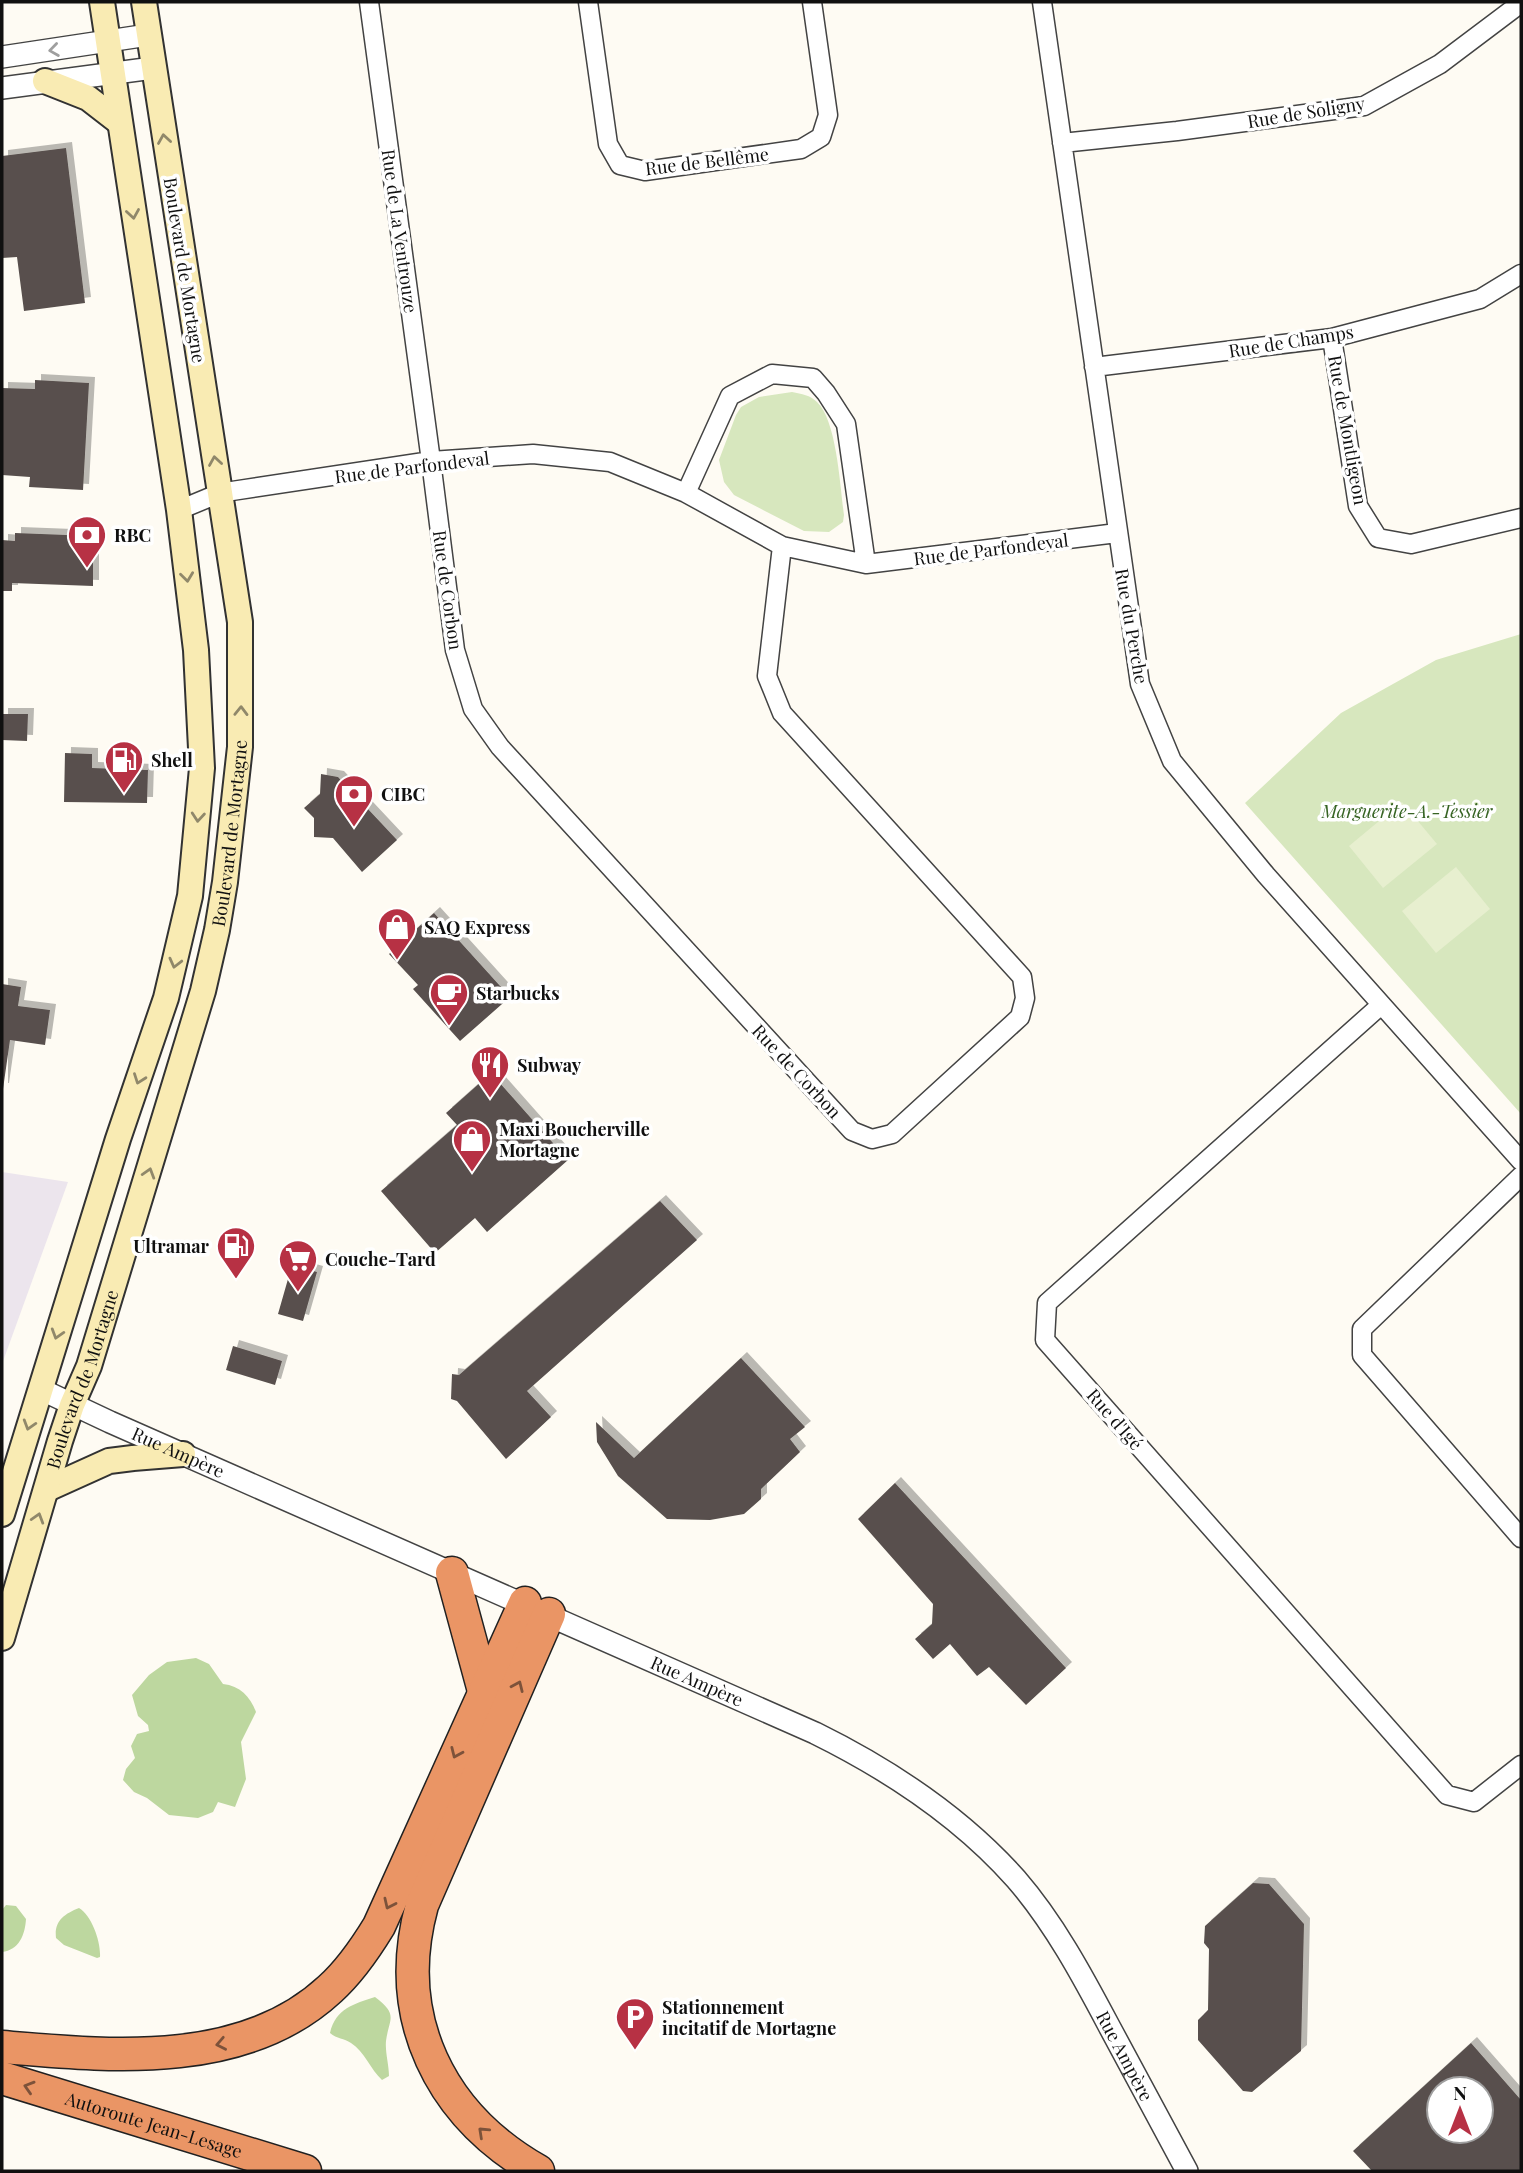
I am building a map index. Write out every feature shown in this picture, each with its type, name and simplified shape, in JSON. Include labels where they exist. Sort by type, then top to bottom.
[{"type":"highway","points":[[452,1573],[484,1691]]},
{"type":"highway","points":[[2,2047],[113,2054],[214,2046],[265,2030],[297,2014],[318,1999],[351,1967],[379,1926],[484,1691],[537,1609]]},
{"type":"highway","points":[[537,1609],[422,1905],[412,1964],[419,2023],[428,2051],[442,2080],[464,2112],[482,2131],[538,2171]]},
{"type":"highway","name":"Autoroute Jean-Lesage","points":[[2,2078],[305,2171]]},
{"type":"main road","name":"Boulevard de Mortagne","points":[[2,1514],[118,1139],[166,998],[190,896],[202,768],[196,650],[179,510],[102,2]]},
{"type":"main road","name":"Boulevard de Mortagne","points":[[2,1638],[72,1405],[89,1366],[211,960],[222,901],[240,747],[240,622],[144,2]]},
{"type":"main road","points":[[45,81],[88,99],[119,122]]},
{"type":"main road","points":[[47,1489],[109,1461],[183,1454]]},
{"type":"street","name":"Rue de La Ventrouze","points":[[369,2],[431,461]]},
{"type":"street","name":"Rue de Bellême","points":[[588,2],[608,144],[621,165],[645,171],[801,149],[821,136],[828,115],[812,2]]},
{"type":"street","name":"Rue du Perche","points":[[1042,2],[1140,684],[1172,761],[1266,876],[1321,934],[1521,1161]]},
{"type":"street","name":"Rue de Soligny","points":[[1062,143],[1364,106],[1440,64],[1512,5]]},
{"type":"street","points":[[2,57],[148,35]]},
{"type":"street","points":[[2,88],[153,68]]},
{"type":"street","name":"Rue de Champs","points":[[1094,367],[1332,338],[1480,299],[1521,274]]},
{"type":"street","name":"Rue de Montligeon","points":[[1332,338],[1357,506],[1378,538],[1412,544],[1521,518]]},
{"type":"street","points":[[686,493],[730,396],[772,374],[813,378],[827,393],[846,424],[866,564]]},
{"type":"street","name":"Rue de Parfondeval","points":[[179,510],[220,493],[431,461],[533,454],[610,461],[686,493],[782,546],[866,564],[1117,533]]},
{"type":"street","name":"Rue de Corbon","points":[[431,461],[455,650],[473,709],[510,758],[852,1131],[872,1139],[892,1134],[1020,1017],[1025,998],[1024,988],[1022,977],[782,713],[767,676],[782,546]]},
{"type":"street","name":"Rue d'Igé","points":[[1381,1004],[1047,1303],[1045,1340],[1447,1795],[1474,1802],[1521,1765]]},
{"type":"street","points":[[1521,1176],[1362,1329],[1363,1355],[1521,1538]]},
{"type":"street","name":"Rue Ampère","points":[[40,1389],[834,1742],[874,1763],[909,1786],[968,1832],[1018,1881],[1083,1976],[1187,2171]]},
{"type":"shaded area","points":[[2,1172],[68,1182],[2,1364]]},
{"type":"green space","points":[[792,392],[809,396],[817,402],[824,411],[833,439],[844,515],[843,522],[829,532],[804,531],[734,495],[724,482],[719,460],[741,407],[759,397]]},
{"type":"green space","name":"Marguerite-A.-Tessier","points":[[1521,634],[1521,1114],[1245,803],[1341,713],[1436,660]]},
{"type":"green space","points":[[1402,802],[1437,844],[1383,888],[1349,846]]},
{"type":"green space","points":[[1456,867],[1490,909],[1436,953],[1402,911]]},
{"type":"green space","points":[[196,1658],[209,1664],[223,1684],[244,1693],[256,1712],[241,1742],[246,1779],[235,1807],[218,1802],[213,1812],[198,1818],[169,1815],[147,1798],[134,1792],[123,1780],[126,1769],[135,1758],[131,1746],[137,1734],[149,1731],[148,1725],[138,1716],[132,1695],[149,1675],[167,1662]]},
{"type":"green space","points":[[6,1905],[16,1906],[26,1919],[20,1941],[13,1948],[2,1952],[2,1910]]},
{"type":"green space","points":[[79,1908],[95,1930],[100,1957],[64,1945],[56,1938],[61,1919]]},
{"type":"green space","points":[[375,1997],[387,2008],[391,2017],[386,2041],[389,2076],[382,2080],[356,2046],[330,2033],[341,2012]]},
{"type":"building","points":[[66,148],[85,303],[24,311],[17,257],[2,258],[2,156]]},
{"type":"building","points":[[35,380],[89,383],[83,490],[29,487],[30,477],[2,475],[2,388],[35,389]]},
{"type":"building","points":[[15,533],[93,536],[93,586],[12,583],[12,591],[2,591],[2,540],[15,541]]},
{"type":"building","points":[[2,714],[28,714],[27,741],[2,740]]},
{"type":"building","points":[[65,753],[92,754],[92,768],[148,770],[147,803],[64,802]]},
{"type":"building","points":[[321,774],[338,777],[397,840],[362,872],[333,838],[314,837],[314,818],[304,808],[320,794]]},
{"type":"building","points":[[434,913],[510,997],[460,1041],[413,989],[418,985],[389,954]]},
{"type":"building","points":[[2,984],[21,987],[18,1006],[50,1010],[45,1045],[10,1040],[3,1089],[2,1089]]},
{"type":"building","points":[[491,1073],[568,1160],[487,1232],[475,1218],[435,1253],[381,1191],[457,1125],[446,1113]]},
{"type":"building","points":[[660,1201],[697,1240],[527,1391],[551,1417],[506,1459],[457,1401],[451,1399],[452,1374],[459,1375]]},
{"type":"building","name":"Couche-Tard","points":[[292,1265],[317,1272],[303,1321],[278,1314]]},
{"type":"building","points":[[233,1346],[282,1361],[275,1385],[226,1370]]},
{"type":"building","points":[[741,1358],[805,1427],[790,1439],[800,1452],[761,1489],[761,1499],[744,1514],[710,1520],[667,1519],[618,1476],[597,1442],[596,1422],[634,1458]]},
{"type":"building","points":[[895,1483],[1066,1668],[1026,1705],[989,1667],[977,1676],[950,1644],[933,1659],[915,1639],[932,1624],[933,1604],[858,1519]]},
{"type":"building","points":[[1253,1883],[1269,1884],[1304,1924],[1301,2051],[1252,2092],[1243,2091],[1198,2040],[1198,2020],[1208,2010],[1209,1949],[1204,1943],[1205,1926]]},
{"type":"building","points":[[1471,2043],[1521,2100],[1521,2171],[1372,2171],[1353,2151],[1425,2085],[1425,2145],[1495,2145],[1495,2075],[1436,2075]]},
{"type":"place","name":"RBC","points":[[87,569]]},
{"type":"place","name":"Shell","points":[[124,794]]},
{"type":"place","name":"CIBC","points":[[354,828]]},
{"type":"place","name":"SAQ Express","points":[[397,961]]},
{"type":"place","name":"Starbucks","points":[[449,1027]]},
{"type":"place","name":"Subway","points":[[490,1099]]},
{"type":"place","name":"Maxi Boucherville Mortagne","points":[[472,1173]]},
{"type":"place","name":"Ultramar","points":[[236,1280]]},
{"type":"place","name":"Couche-Tard","points":[[298,1293]]},
{"type":"place","name":"Stationnement incitatif de Mortagne","points":[[635,2051]]}]
